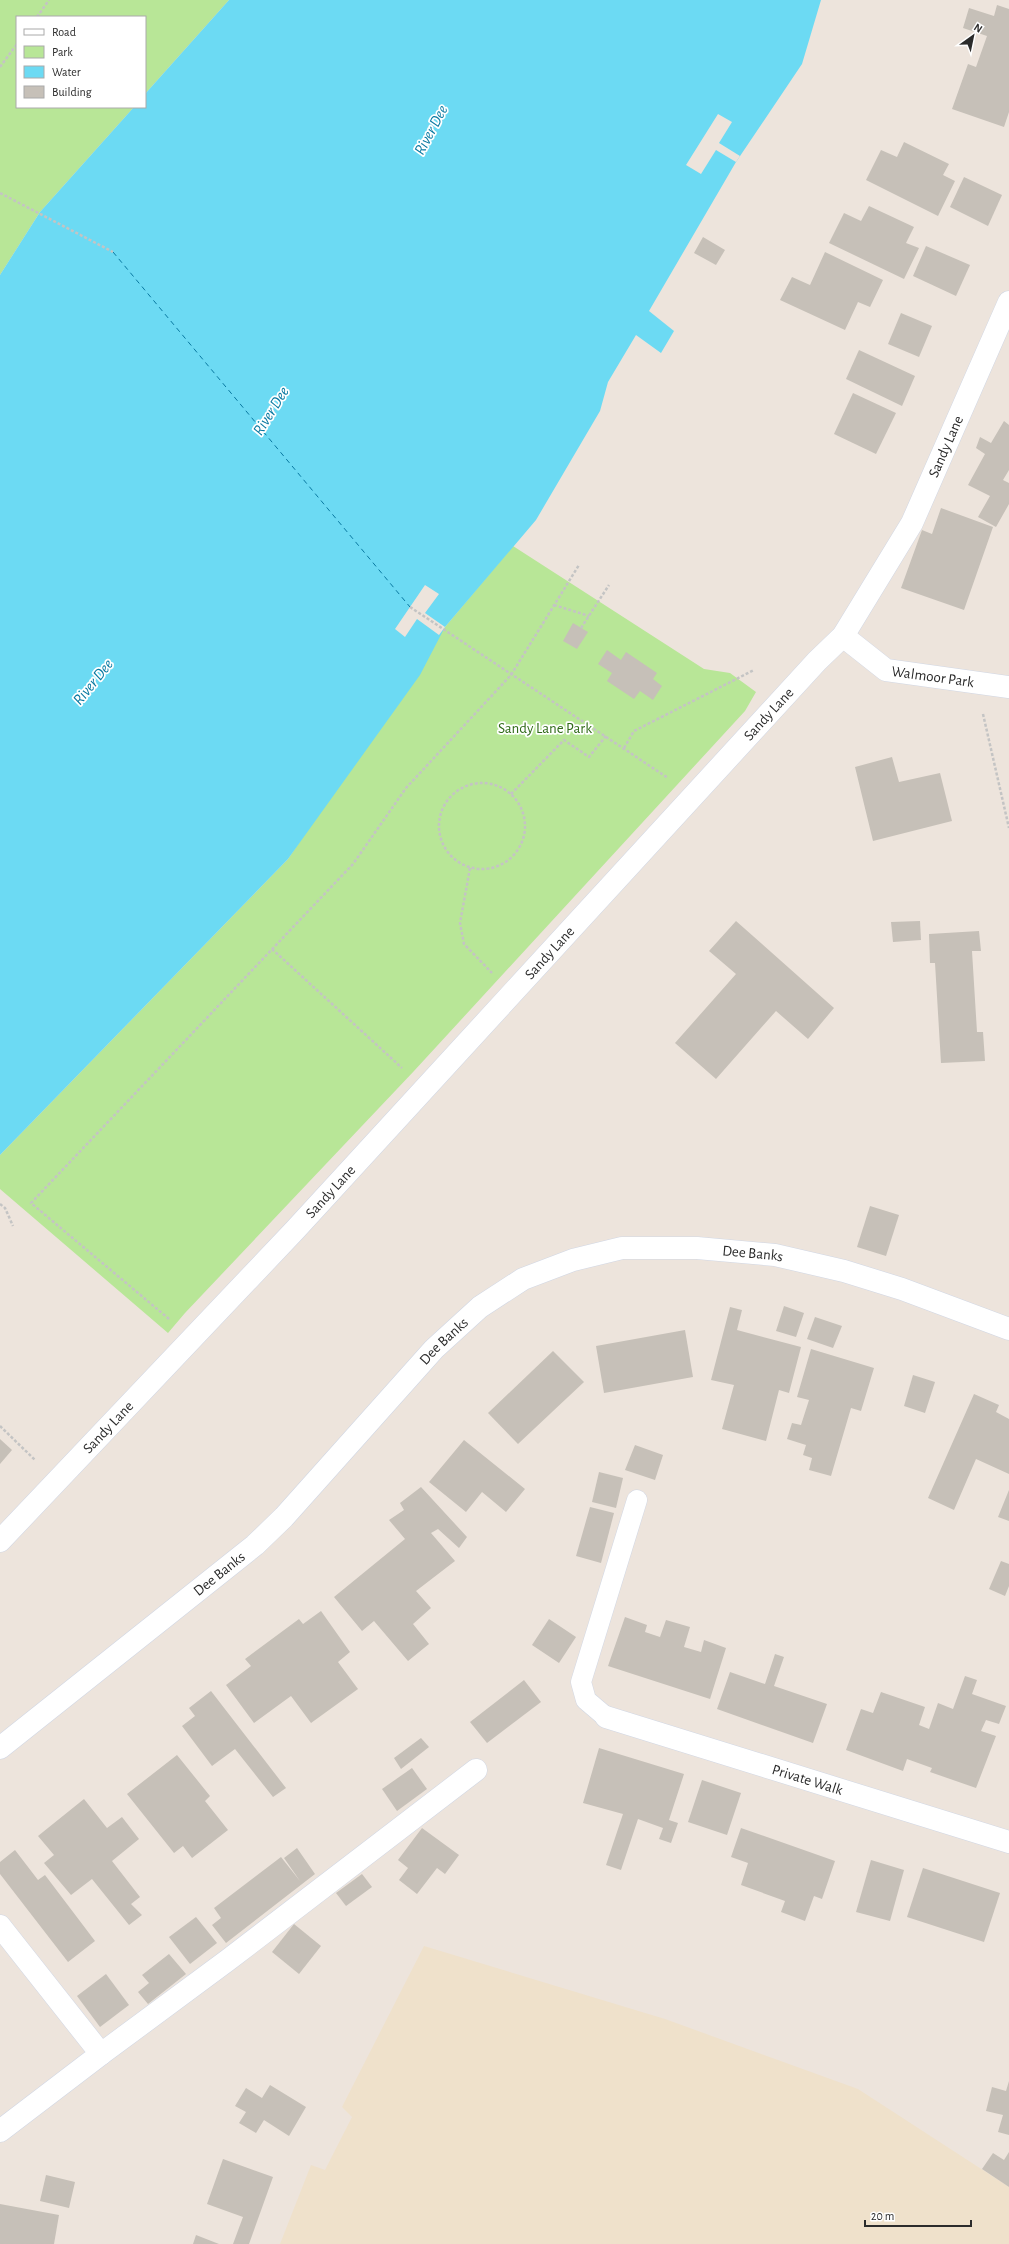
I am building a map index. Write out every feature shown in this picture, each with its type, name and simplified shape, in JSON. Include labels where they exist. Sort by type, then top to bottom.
[{"type":"street","name":"Sandy Lane","points":[[0,1541],[192,1340],[425,1089],[817,661],[843,636],[912,523],[1009,302]]},
{"type":"street","name":"Walmoor Park","points":[[843,636],[886,670],[1009,687]]},
{"type":"street","name":"Dee Banks","points":[[0,1748],[255,1545],[284,1517],[434,1349],[480,1307],[523,1279],[573,1260],[622,1248],[697,1248],[775,1254],[844,1271],[902,1289],[1009,1329]]},
{"type":"street","name":"Private Walk","points":[[606,1717],[1009,1842]]},
{"type":"street","points":[[0,2131],[228,1960],[476,1770]]},
{"type":"street","points":[[0,1926],[101,2054]]},
{"type":"lane","points":[[606,1717],[586,1700],[582,1682],[637,1500]]},
{"type":"path","points":[[38,16],[49,0]]},
{"type":"path","points":[[0,67],[16,45]]},
{"type":"path","points":[[0,193],[113,252]]},
{"type":"path","points":[[192,1340],[32,1203],[353,864],[406,788],[511,675],[579,565]]},
{"type":"path","points":[[581,628],[609,585]]},
{"type":"path","points":[[554,605],[589,616]]},
{"type":"path","points":[[410,607],[694,795]]},
{"type":"path","points":[[624,748],[634,731],[754,670]]},
{"type":"path","points":[[976,682],[1009,828]]},
{"type":"path","points":[[512,794],[564,740],[589,757],[606,736]]},
{"type":"path","points":[[486,784],[500,787],[512,794],[521,808],[525,822],[524,837],[518,851],[508,861],[494,868],[470,868],[452,857],[444,845],[440,830],[441,816],[447,802],[457,791],[471,785],[486,784]]},
{"type":"path","points":[[470,868],[460,923],[464,944],[513,992]]},
{"type":"path","points":[[272,949],[425,1089]]},
{"type":"path","points":[[0,1204],[5,1208],[13,1226]]},
{"type":"path","points":[[0,1426],[57,1482]]},
{"type":"shaded area","points":[[424,1946],[665,2019],[858,2089],[1009,2187],[1009,2244],[280,2244],[311,2165],[325,2170],[352,2117],[342,2107]]},
{"type":"green space","points":[[0,0],[229,0],[146,93],[146,16],[16,16],[16,108],[133,108],[40,212],[0,275]]},
{"type":"green space","name":"Sandy Lane Park","points":[[513,546],[704,669],[730,673],[756,692],[745,711],[414,1071],[185,1313],[168,1333],[0,1189],[0,1155],[288,859],[445,627]]},
{"type":"water","name":"River Dee","points":[[229,0],[821,0],[802,64],[736,162],[649,311],[674,331],[661,353],[636,335],[608,382],[600,411],[536,520],[445,627],[420,675],[288,859],[0,1155],[0,275],[40,212],[133,108],[146,108],[146,93]]},
{"type":"pier","points":[[718,114],[732,122],[719,143],[740,156],[736,162],[716,150],[701,174],[686,165]]},
{"type":"pier","points":[[425,585],[439,594],[425,613],[445,627],[439,635],[417,619],[405,637],[395,629]]},
{"type":"building","points":[[997,5],[1009,9],[1009,112],[1004,127],[952,109],[968,64],[976,67],[987,36],[963,28],[969,8],[994,16]]},
{"type":"building","points":[[904,142],[949,164],[943,175],[955,181],[938,216],[866,180],[881,150],[897,157]]},
{"type":"building","points":[[964,177],[1002,195],[988,226],[950,207]]},
{"type":"building","points":[[869,206],[914,227],[906,243],[919,248],[904,279],[829,243],[844,213],[861,221]]},
{"type":"building","points":[[703,237],[725,250],[716,265],[694,253]]},
{"type":"building","points":[[926,246],[970,265],[956,296],[913,276]]},
{"type":"building","points":[[825,252],[883,280],[870,307],[858,302],[845,330],[780,300],[792,277],[810,285]]},
{"type":"building","points":[[901,313],[932,326],[919,357],[888,344]]},
{"type":"building","points":[[859,350],[915,376],[902,406],[846,379]]},
{"type":"building","points":[[853,393],[896,413],[876,454],[834,434]]},
{"type":"building","points":[[1004,421],[1009,425],[1009,470],[1003,480],[1009,483],[1009,504],[996,527],[978,517],[990,496],[968,485],[985,454],[976,448],[980,437],[991,443]]},
{"type":"building","points":[[941,508],[993,527],[964,610],[901,588],[922,530],[932,534]]},
{"type":"building","points":[[573,623],[588,632],[577,649],[563,641]]},
{"type":"building","points":[[607,650],[621,660],[626,652],[657,673],[653,679],[662,686],[653,700],[640,691],[634,699],[607,681],[612,673],[598,664]]},
{"type":"building","points":[[892,757],[899,782],[940,773],[952,821],[873,841],[855,767]]},
{"type":"building","points":[[736,921],[834,1008],[808,1039],[776,1011],[716,1079],[675,1043],[736,974],[709,951]]},
{"type":"building","points":[[920,921],[921,940],[893,942],[891,922]]},
{"type":"building","points":[[979,931],[981,951],[972,951],[977,1032],[983,1032],[985,1061],[941,1063],[935,963],[930,963],[929,934]]},
{"type":"building","points":[[870,1206],[899,1215],[886,1256],[857,1247]]},
{"type":"building","points":[[784,1306],[804,1313],[796,1337],[776,1331]]},
{"type":"building","points":[[730,1307],[742,1310],[737,1330],[801,1347],[789,1393],[779,1390],[766,1441],[722,1429],[734,1385],[711,1380]]},
{"type":"building","points":[[815,1317],[842,1326],[833,1348],[807,1339]]},
{"type":"building","points":[[685,1330],[693,1377],[604,1393],[596,1346]]},
{"type":"building","points":[[811,1349],[874,1368],[861,1411],[851,1408],[831,1476],[809,1470],[812,1458],[803,1455],[806,1445],[787,1439],[792,1423],[801,1425],[809,1400],[797,1397]]},
{"type":"building","points":[[553,1351],[584,1382],[518,1444],[488,1413]]},
{"type":"building","points":[[913,1375],[935,1382],[925,1413],[904,1406]]},
{"type":"building","points":[[974,1394],[999,1405],[996,1412],[1009,1419],[1009,1474],[976,1459],[954,1510],[928,1498]]},
{"type":"building","points":[[0,1439],[12,1450],[0,1464]]},
{"type":"building","points":[[464,1440],[525,1489],[506,1512],[482,1492],[466,1512],[429,1482]]},
{"type":"building","points":[[635,1445],[663,1455],[655,1480],[625,1470]]},
{"type":"building","points":[[599,1472],[623,1478],[616,1508],[592,1502]]},
{"type":"building","points":[[421,1487],[467,1537],[459,1548],[438,1529],[431,1533],[455,1561],[416,1591],[431,1608],[413,1624],[429,1644],[408,1661],[374,1621],[362,1631],[334,1597],[405,1539],[389,1520],[404,1510],[400,1503]]},
{"type":"building","points":[[1009,1490],[1009,1521],[998,1517]]},
{"type":"building","points":[[590,1507],[614,1513],[601,1563],[576,1556]]},
{"type":"building","points":[[1001,1561],[1009,1564],[1009,1586],[1005,1596],[989,1589]]},
{"type":"building","points":[[321,1611],[350,1652],[338,1662],[358,1689],[311,1723],[291,1696],[254,1723],[226,1685],[251,1666],[245,1659],[299,1619],[303,1624]]},
{"type":"building","points":[[625,1617],[647,1625],[645,1632],[660,1637],[666,1620],[690,1627],[684,1647],[701,1652],[704,1640],[726,1648],[710,1699],[608,1666]]},
{"type":"building","points":[[549,1619],[576,1637],[559,1663],[532,1645]]},
{"type":"building","points":[[775,1654],[784,1657],[774,1686],[827,1704],[813,1743],[717,1709],[730,1672],[765,1684]]},
{"type":"building","points":[[965,1676],[977,1680],[972,1694],[1006,1706],[999,1724],[986,1720],[981,1731],[996,1736],[976,1788],[930,1772],[932,1768],[907,1759],[903,1771],[846,1750],[861,1709],[873,1713],[881,1692],[925,1707],[919,1725],[929,1729],[938,1703],[953,1709]]},
{"type":"building","points":[[524,1680],[541,1702],[487,1743],[470,1722]]},
{"type":"building","points":[[211,1691],[286,1788],[273,1797],[235,1749],[212,1766],[182,1726],[195,1716],[189,1708]]},
{"type":"building","points":[[421,1738],[429,1747],[401,1769],[394,1758]]},
{"type":"building","points":[[599,1748],[684,1774],[669,1820],[678,1823],[671,1843],[659,1839],[663,1828],[638,1819],[621,1870],[606,1865],[623,1814],[583,1803]]},
{"type":"building","points":[[177,1755],[210,1796],[205,1801],[228,1830],[192,1858],[183,1846],[174,1853],[127,1794]]},
{"type":"building","points":[[412,1768],[427,1789],[397,1811],[382,1789]]},
{"type":"building","points":[[702,1780],[741,1793],[727,1835],[688,1822]]},
{"type":"building","points":[[84,1799],[107,1828],[122,1817],[139,1839],[112,1861],[140,1897],[131,1904],[142,1915],[129,1925],[92,1879],[71,1895],[44,1863],[54,1855],[38,1836]]},
{"type":"building","points":[[422,1828],[459,1855],[445,1874],[437,1868],[417,1894],[399,1880],[408,1868],[398,1860]]},
{"type":"building","points":[[741,1828],[835,1861],[822,1899],[814,1896],[805,1921],[781,1912],[785,1901],[741,1885],[748,1863],[731,1857]]},
{"type":"building","points":[[297,1848],[315,1874],[226,1943],[212,1925],[221,1918],[214,1908],[281,1857],[300,1881],[284,1858]]},
{"type":"building","points":[[15,1850],[38,1880],[45,1875],[95,1941],[68,1962],[0,1874],[0,1862]]},
{"type":"building","points":[[871,1860],[904,1870],[890,1921],[856,1912]]},
{"type":"building","points":[[923,1868],[1000,1893],[984,1942],[907,1917]]},
{"type":"building","points":[[362,1874],[372,1887],[346,1906],[336,1893]]},
{"type":"building","points":[[196,1917],[217,1943],[190,1964],[169,1937]]},
{"type":"building","points":[[294,1924],[321,1946],[299,1974],[272,1952]]},
{"type":"building","points":[[169,1954],[186,1974],[148,2004],[138,1992],[149,1983],[142,1975]]},
{"type":"building","points":[[106,1974],[129,2005],[100,2027],[77,1996]]},
{"type":"building","points":[[1009,2081],[1009,2135],[998,2132],[1003,2115],[986,2111],[992,2087],[1006,2091]]},
{"type":"building","points":[[270,2085],[306,2107],[289,2136],[264,2120],[256,2133],[239,2123],[246,2112],[235,2106],[246,2088],[262,2098]]},
{"type":"building","points":[[1009,2152],[1009,2187],[982,2169],[993,2153],[1004,2160]]},
{"type":"building","points":[[223,2159],[273,2177],[249,2244],[233,2244],[243,2217],[207,2204]]},
{"type":"building","points":[[46,2175],[75,2182],[69,2208],[40,2201]]},
{"type":"building","points":[[0,2204],[59,2215],[54,2244],[0,2244]]},
{"type":"building","points":[[196,2235],[219,2244],[193,2244]]},
{"type":"ferry route","points":[[113,252],[410,607]]}]
